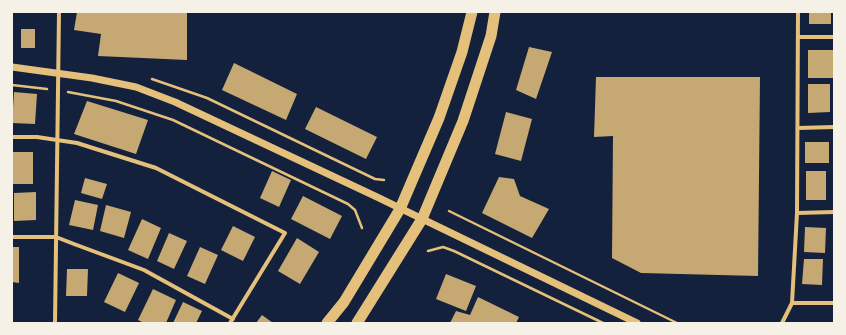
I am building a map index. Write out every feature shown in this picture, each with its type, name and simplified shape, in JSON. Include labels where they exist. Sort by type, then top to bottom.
[{"type":"highway","points":[[327,323],[344,302],[400,208],[439,118],[462,52],[472,12]]},
{"type":"highway","points":[[357,323],[422,219],[463,121],[491,36],[495,12]]},
{"type":"street","points":[[55,323],[59,12]]},
{"type":"street","points":[[782,323],[792,303],[798,128],[798,12]]},
{"type":"street","points":[[798,37],[834,37]]},
{"type":"street","points":[[12,67],[92,78],[136,87],[175,102],[400,208],[637,323]]},
{"type":"street","points":[[798,128],[834,127]]},
{"type":"street","points":[[12,137],[37,137],[76,143],[156,168],[285,233],[230,323]]},
{"type":"street","points":[[796,213],[834,212]]},
{"type":"street","points":[[12,237],[56,238],[144,270],[233,318]]},
{"type":"street","points":[[792,303],[834,303]]},
{"type":"path","points":[[12,85],[116,101],[173,120],[348,204],[355,210],[362,228]]},
{"type":"path","points":[[449,211],[677,323]]},
{"type":"path","points":[[428,251],[443,247],[454,251],[603,323]]},
{"type":"building","points":[[77,12],[187,12],[187,60],[98,56],[101,34],[74,30]]},
{"type":"building","points":[[809,12],[831,12],[831,24],[809,24]]},
{"type":"building","points":[[21,29],[35,29],[35,48],[21,48]]},
{"type":"building","points":[[529,47],[552,52],[536,99],[516,90]]},
{"type":"building","points":[[808,50],[833,50],[833,78],[808,78]]},
{"type":"building","points":[[234,63],[297,94],[286,120],[222,90]]},
{"type":"building","points":[[596,77],[760,77],[758,276],[641,273],[612,258],[613,136],[594,137]]},
{"type":"building","points":[[808,84],[830,84],[830,112],[808,113]]},
{"type":"building","points":[[14,92],[37,94],[35,124],[12,123]]},
{"type":"building","points":[[87,101],[148,120],[136,154],[74,134]]},
{"type":"building","points":[[316,107],[377,137],[366,159],[305,129]]},
{"type":"building","points":[[506,112],[532,119],[521,161],[495,154]]},
{"type":"building","points":[[805,142],[829,142],[829,163],[805,163]]},
{"type":"building","points":[[12,152],[33,152],[33,184],[12,184]]},
{"type":"building","points":[[272,171],[291,180],[279,207],[260,198]]},
{"type":"building","points":[[806,171],[826,171],[826,200],[806,200]]},
{"type":"building","points":[[499,177],[514,179],[520,196],[549,209],[532,238],[482,213]]},
{"type":"building","points":[[85,178],[107,184],[102,199],[81,193]]},
{"type":"building","points":[[36,192],[36,220],[14,221],[14,193]]},
{"type":"building","points":[[303,196],[342,216],[330,239],[291,219]]},
{"type":"building","points":[[75,200],[98,205],[93,230],[69,225]]},
{"type":"building","points":[[106,205],[131,212],[124,238],[100,231]]},
{"type":"building","points":[[142,219],[161,228],[148,259],[128,250]]},
{"type":"building","points":[[233,226],[255,237],[243,261],[221,250]]},
{"type":"building","points":[[805,227],[826,228],[825,253],[804,252]]},
{"type":"building","points":[[169,233],[187,241],[174,269],[157,261]]},
{"type":"building","points":[[297,238],[319,252],[300,284],[278,271]]},
{"type":"building","points":[[12,247],[19,247],[19,283],[12,282]]},
{"type":"building","points":[[200,247],[218,255],[205,284],[187,276]]},
{"type":"building","points":[[804,259],[823,259],[822,285],[802,284]]},
{"type":"building","points":[[67,269],[88,269],[87,296],[66,296]]},
{"type":"building","points":[[118,273],[139,283],[125,312],[104,302]]},
{"type":"building","points":[[446,274],[476,286],[466,311],[436,299]]},
{"type":"building","points":[[153,289],[176,300],[166,323],[144,323],[138,320]]},
{"type":"building","points":[[478,297],[519,317],[516,323],[450,323],[456,311],[470,315]]},
{"type":"building","points":[[183,302],[202,311],[196,323],[173,323]]},
{"type":"building","points":[[262,315],[273,323],[256,323]]}]
